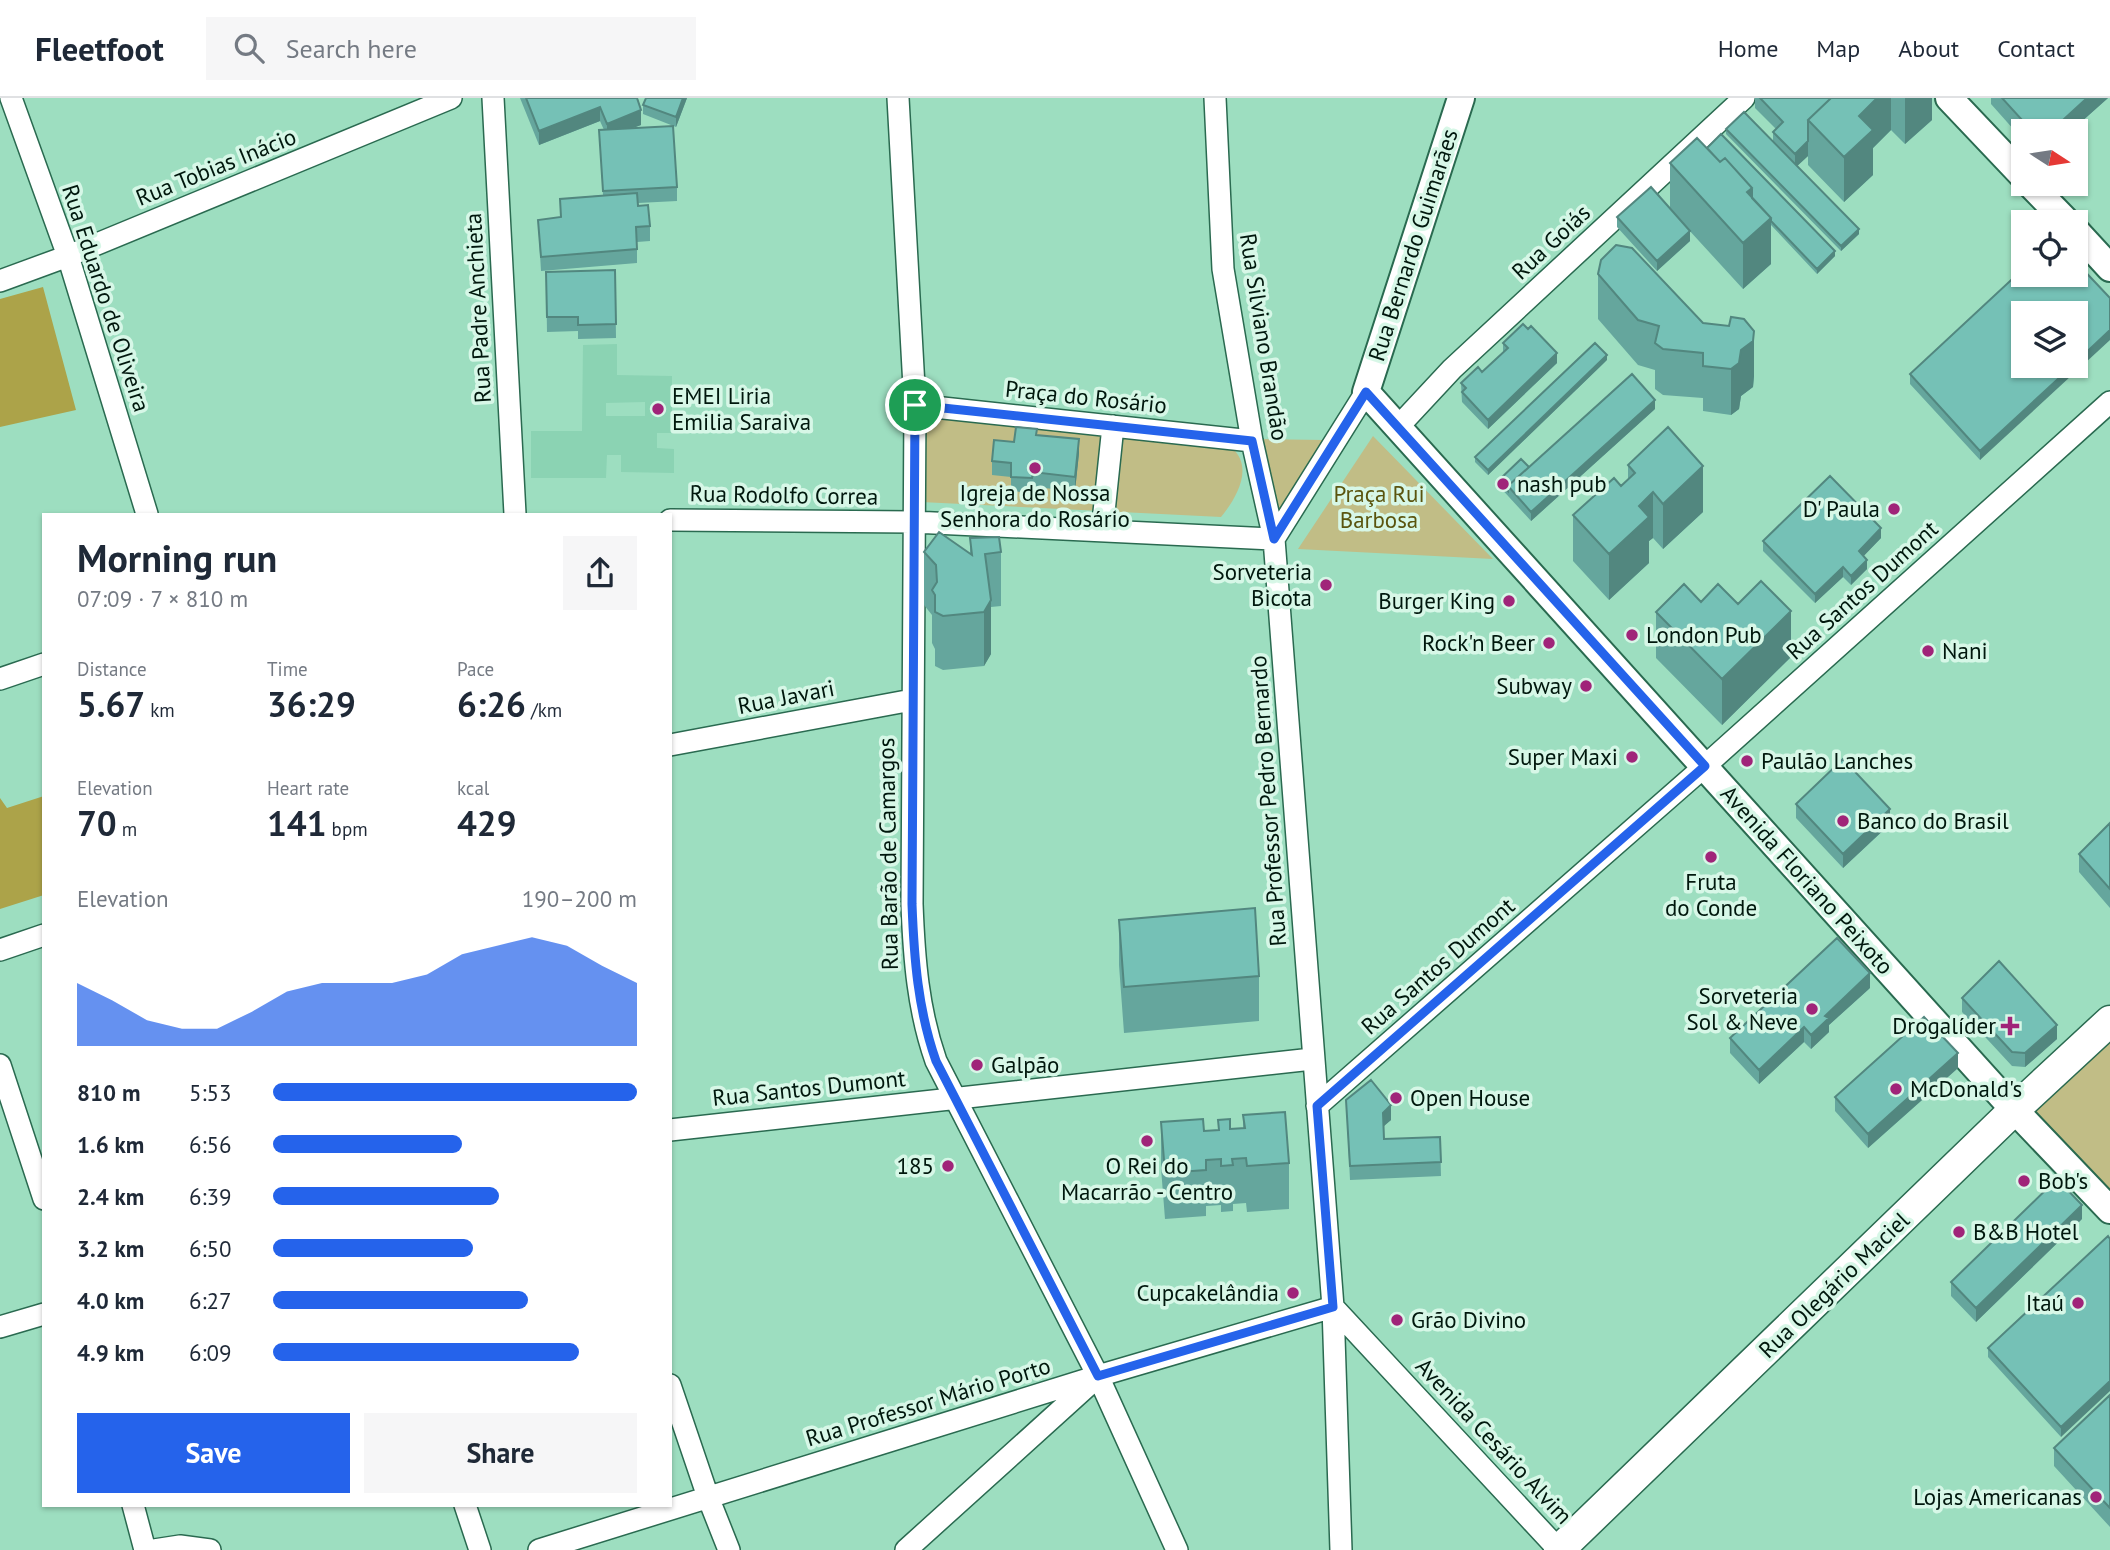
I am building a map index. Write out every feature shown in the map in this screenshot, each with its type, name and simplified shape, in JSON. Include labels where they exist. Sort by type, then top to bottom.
[{"type":"main road","name":"Rua Olegário Maciel","points":[[1559,1550],[2014,1110],[2110,1021]]},
{"type":"street","name":"Rua Eduardo de Oliveira","points":[[11,98],[68,256],[147,513]]},
{"type":"street","name":"Rua Tobias Inácio","points":[[0,281],[68,256],[451,98]]},
{"type":"street","name":"Rua Padre Anchieta","points":[[493,98],[515,513]]},
{"type":"street","name":"Rua Barão de Camargos","points":[[898,98],[915,405],[912,904],[915,971],[925,1030],[936,1061],[1098,1376],[1177,1550]]},
{"type":"street","name":"Rua Silviano Brandão","points":[[1215,98],[1223,269],[1252,441],[1274,539]]},
{"type":"street","name":"Rua Bernardo Guimarães","points":[[1366,392],[1461,98]]},
{"type":"street","name":"Rua Goiás","points":[[1397,428],[1452,369],[1744,98]]},
{"type":"street","points":[[1949,98],[2011,163]]},
{"type":"street","points":[[2042,196],[2056,210]]},
{"type":"street","points":[[2088,244],[2110,268]]},
{"type":"street","name":"Avenida Floriano Peixoto","points":[[1366,392],[2014,1110],[2110,1210]]},
{"type":"street","points":[[1274,539],[1366,392]]},
{"type":"street","name":"Rua Santos Dumont","points":[[1317,1106],[1705,766],[2110,402]]},
{"type":"street","name":"Praça do Rosário","points":[[915,405],[1252,441]]},
{"type":"street","points":[[1104,512],[1113,426]]},
{"type":"street","name":"Rua Rodolfo Correa","points":[[672,520],[913,522],[1274,539]]},
{"type":"street","name":"Rua Professor Pedro Bernardo","points":[[1274,539],[1312,1059]]},
{"type":"street","points":[[0,679],[42,665]]},
{"type":"street","name":"Rua Javari","points":[[672,745],[912,700]]},
{"type":"street","points":[[0,950],[42,936]]},
{"type":"street","points":[[1312,1059],[1333,1307],[1341,1550]]},
{"type":"street","name":"Rua Santos Dumont","points":[[672,1130],[1312,1059]]},
{"type":"street","points":[[0,1065],[42,1193]]},
{"type":"street","name":"Rua Professor Mário Porto","points":[[539,1550],[1098,1376],[1333,1307]]},
{"type":"street","name":"Avenida Cesário Alvim","points":[[1333,1307],[1559,1550]]},
{"type":"street","points":[[0,1327],[42,1315]]},
{"type":"street","points":[[906,1550],[1098,1376]]},
{"type":"street","points":[[672,1391],[729,1550]]},
{"type":"street","points":[[134,1507],[145,1550]]},
{"type":"street","points":[[466,1507],[480,1550]]},
{"type":"street","points":[[153,1550],[180,1546],[210,1550]]},
{"type":"shaded area","points":[[43,287],[76,410],[0,427],[0,299]]},
{"type":"shaded area","name":"EMEI Liria Emilia Saraiva","points":[[617,344],[617,375],[672,376],[672,433],[657,433],[657,448],[674,449],[674,473],[621,472],[621,455],[607,455],[606,478],[531,478],[531,431],[582,431],[583,345]],"holes":[[[645,402],[645,416],[606,416],[606,403]]]},
{"type":"shaded area","points":[[42,797],[42,896],[0,909],[0,798],[7,808]]},
{"type":"green space","points":[[924,415],[1232,448],[1242,465],[1240,484],[1221,517],[921,502]]},
{"type":"green space","name":"Praça Rui Barbosa","points":[[1373,436],[1493,559],[1298,549]]},
{"type":"green space","points":[[1260,439],[1325,440],[1278,517]]},
{"type":"green space","points":[[2110,1010],[2110,1210],[2007,1102]]},
{"type":"building","points":[[526,98],[637,98],[641,110],[607,124],[600,107],[539,131]]},
{"type":"building","points":[[646,98],[683,98],[676,117],[643,105]]},
{"type":"building","points":[[1760,98],[1830,99],[1808,120],[1808,141],[1795,154],[1773,132],[1783,122]]},
{"type":"building","points":[[1831,98],[1877,98],[1859,116],[1873,130],[1844,157],[1808,120]]},
{"type":"building","points":[[2002,98],[2087,98],[2064,119],[2021,119]]},
{"type":"building","points":[[1744,112],[1859,229],[1841,246],[1726,129]]},
{"type":"building","points":[[673,126],[677,187],[603,191],[599,130]]},
{"type":"building","points":[[1721,134],[1835,251],[1817,269],[1771,221],[1752,198],[1752,188],[1725,158],[1720,162],[1707,148]]},
{"type":"building","points":[[1697,138],[1720,162],[1725,158],[1752,188],[1747,192],[1771,218],[1743,243],[1670,163]]},
{"type":"building","points":[[1651,187],[1690,231],[1657,261],[1617,217]]},
{"type":"building","points":[[637,193],[638,206],[648,205],[650,226],[636,227],[637,249],[541,257],[538,220],[561,217],[560,199]]},
{"type":"building","points":[[1616,245],[1632,248],[1703,323],[1729,326],[1731,317],[1744,319],[1754,331],[1753,341],[1741,350],[1739,363],[1731,369],[1703,366],[1703,353],[1663,349],[1655,343],[1659,326],[1638,320],[1598,274],[1601,260]]},
{"type":"building","points":[[615,270],[616,324],[578,325],[578,317],[547,317],[546,272]]},
{"type":"building","points":[[2088,275],[2110,298],[2110,330],[2088,351],[2088,301],[2011,301],[2011,378],[2059,378],[1980,451],[1910,374],[2011,280],[2011,287],[2088,287]]},
{"type":"building","points":[[1523,324],[1528,329],[1531,326],[1557,353],[1488,420],[1462,392],[1466,388],[1461,383],[1478,367],[1482,372],[1508,348],[1503,343]]},
{"type":"building","points":[[1595,343],[1607,355],[1488,470],[1475,457]]},
{"type":"building","points":[[1632,374],[1655,400],[1531,512],[1508,486]]},
{"type":"building","name":"Igreja de Nossa Senhora do Rosário","points":[[1016,427],[1037,429],[1036,435],[1079,439],[1075,477],[1033,472],[1032,478],[1011,477],[1011,463],[992,461],[994,440],[1014,442]]},
{"type":"building","points":[[1668,427],[1703,466],[1663,504],[1653,492],[1639,506],[1649,517],[1609,554],[1573,515],[1614,478],[1621,486],[1635,473],[1628,465]]},
{"type":"building","points":[[1521,459],[1529,467],[1508,486],[1508,491],[1498,481]]},
{"type":"building","points":[[1830,476],[1881,528],[1859,551],[1867,560],[1851,576],[1843,567],[1815,594],[1763,541]]},
{"type":"building","points":[[939,532],[972,555],[970,538],[999,537],[1001,552],[985,554],[991,600],[984,612],[943,616],[935,612],[935,595],[932,590],[937,582],[936,565],[924,552]]},
{"type":"building","points":[[1761,581],[1791,611],[1722,679],[1656,612],[1684,584],[1701,602],[1718,584],[1738,604]]},
{"type":"building","name":"Banco do Brasil","points":[[1843,759],[1890,809],[1843,854],[1796,804]]},
{"type":"building","points":[[2110,823],[2110,889],[2079,854]]},
{"type":"building","points":[[1255,908],[1259,976],[1124,987],[1119,920]]},
{"type":"building","name":"Sorveteria Sol & Neve","points":[[1837,938],[1870,973],[1825,1016],[1829,1018],[1811,1035],[1804,1027],[1759,1070],[1730,1038]]},
{"type":"building","name":"Drogalíder","points":[[1999,961],[2057,1025],[2025,1053],[2012,1052],[1962,998]]},
{"type":"building","name":"McDonald's","points":[[1924,1017],[1958,1053],[1868,1134],[1835,1097]]},
{"type":"building","points":[[1371,1080],[1391,1105],[1383,1113],[1384,1139],[1440,1137],[1441,1162],[1350,1166],[1346,1100]]},
{"type":"building","points":[[1285,1112],[1289,1163],[1247,1166],[1246,1158],[1232,1159],[1233,1165],[1221,1166],[1221,1159],[1206,1160],[1206,1170],[1165,1173],[1161,1122],[1203,1119],[1204,1131],[1219,1130],[1218,1120],[1230,1119],[1230,1129],[1245,1128],[1243,1115]]},
{"type":"building","points":[[2057,1179],[2082,1205],[1976,1308],[1951,1282]]},
{"type":"building","name":"Itaú","points":[[2108,1236],[2110,1381],[2061,1427],[1988,1348]]},
{"type":"building","name":"Lojas Americanas","points":[[2110,1395],[2110,1508],[2054,1448]]},
{"type":"place","name":"EMEI Liria Emilia Saraiva","points":[[658,409]]},
{"type":"place","name":"Igreja de Nossa Senhora do Rosário","points":[[1035,468]]},
{"type":"place","name":"nash pub","points":[[1503,484]]},
{"type":"place","name":"D' Paula","points":[[1894,509]]},
{"type":"place","name":"Sorveteria Bicota","points":[[1326,585]]},
{"type":"place","name":"Burger King","points":[[1509,601]]},
{"type":"place","name":"London Pub","points":[[1632,635]]},
{"type":"place","name":"Rock'n Beer","points":[[1549,643]]},
{"type":"place","name":"Nani","points":[[1928,651]]},
{"type":"place","name":"Subway","points":[[1586,686]]},
{"type":"place","name":"Super Maxi","points":[[1632,757]]},
{"type":"place","name":"Paulão Lanches","points":[[1747,761]]},
{"type":"place","name":"Banco do Brasil","points":[[1843,821]]},
{"type":"place","name":"Fruta do Conde","points":[[1711,857]]},
{"type":"place","name":"Sorveteria Sol & Neve","points":[[1812,1009]]},
{"type":"place","name":"Drogalíder","points":[[2010,1026]]},
{"type":"place","name":"Galpão","points":[[977,1065]]},
{"type":"place","name":"McDonald's","points":[[1896,1089]]},
{"type":"place","name":"Open House","points":[[1396,1098]]},
{"type":"place","name":"O Rei do Macarrão - Centro","points":[[1147,1141]]},
{"type":"place","name":"185","points":[[948,1166]]},
{"type":"place","name":"Bob's","points":[[2024,1181]]},
{"type":"place","name":"B&B Hotel","points":[[1959,1232]]},
{"type":"place","name":"Cupcakelândia","points":[[1293,1293]]},
{"type":"place","name":"Itaú","points":[[2078,1303]]},
{"type":"place","name":"Grão Divino","points":[[1397,1320]]},
{"type":"place","name":"Lojas Americanas","points":[[2096,1497]]},
{"type":"route","points":[[1366,392],[1705,766],[1317,1106],[1333,1307],[1098,1376],[936,1061],[925,1030],[915,971],[912,904],[915,405],[1252,441],[1274,539],[1366,392]]}]
